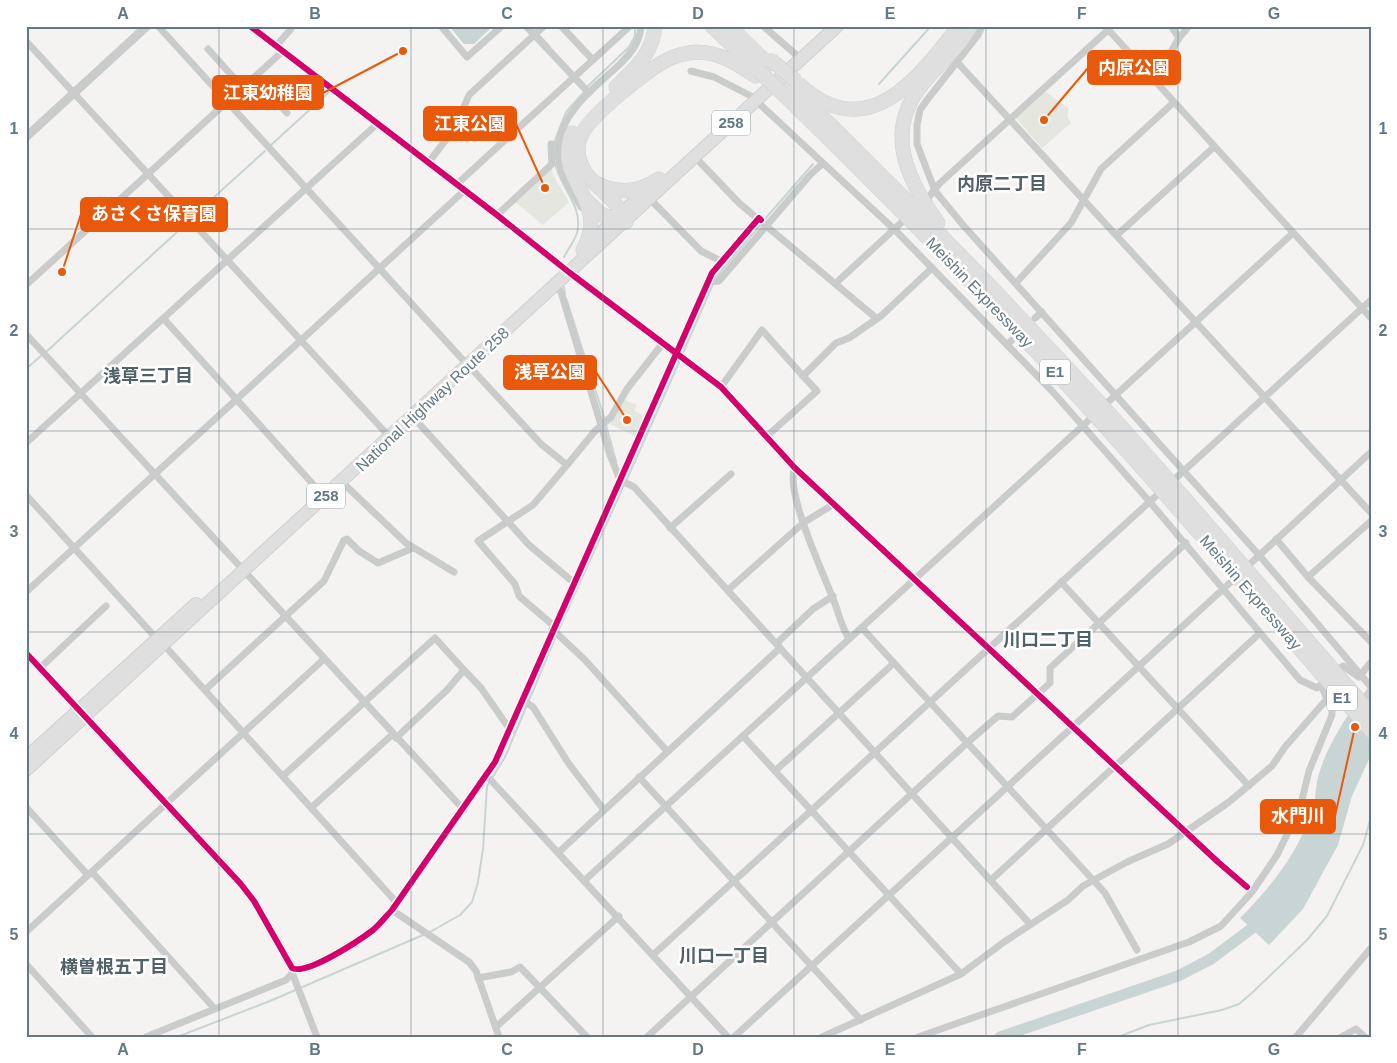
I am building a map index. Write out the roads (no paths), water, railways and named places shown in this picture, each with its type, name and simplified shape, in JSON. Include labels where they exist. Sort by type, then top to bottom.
[{"type":"highway","points":[[583,250],[590,236],[592,221],[583,203],[570,167],[568,148],[573,130],[583,117],[643,59],[652,42],[655,26]]},
{"type":"highway","points":[[712,26],[786,89],[814,96],[837,107],[857,109],[876,106],[892,99],[906,87],[959,26]]},
{"type":"highway","points":[[729,26],[763,68],[786,89]]},
{"type":"highway","points":[[734,26],[763,68]]},
{"type":"highway","name":"National Highway Route 258","points":[[799,57],[826,26]]},
{"type":"highway","name":"National Highway Route 258","points":[[241,568],[342,482],[413,417],[466,363],[568,271],[658,179],[754,98],[799,57],[838,26]]},
{"type":"highway","points":[[970,26],[916,92],[907,108],[901,129],[906,163],[916,188],[940,226],[1060,356],[1093,396]]},
{"type":"highway","points":[[621,218],[588,176],[581,164],[578,142],[584,130],[633,83],[655,66],[677,55],[705,53],[763,68]]},
{"type":"highway","name":"Meishin Expressway","points":[[786,89],[856,166],[1073,391],[1318,660],[1371,714]]},
{"type":"highway","name":"Meishin Expressway","points":[[786,89],[964,259],[1093,396],[1318,660],[1371,730]]},
{"type":"highway","name":"National Highway Route 258","points":[[26,770],[83,713],[385,432],[556,286],[583,250],[621,218],[650,199],[754,98]]},
{"type":"highway","points":[[588,176],[603,187],[626,192],[642,188],[658,179]]},
{"type":"highway","points":[[583,203],[596,212],[621,218]]},
{"type":"highway","name":"National Highway Route 258","points":[[26,758],[83,713]]},
{"type":"street","points":[[26,137],[148,26]]},
{"type":"street","points":[[158,26],[541,444],[567,465]]},
{"type":"street","points":[[250,26],[679,356],[721,386],[795,468],[1185,832],[1247,887]]},
{"type":"street","points":[[276,46],[292,29],[290,26]]},
{"type":"street","points":[[440,26],[467,57],[502,26]]},
{"type":"street","points":[[526,26],[538,32],[587,91]]},
{"type":"street","points":[[561,26],[593,60]]},
{"type":"street","points":[[457,184],[630,26]]},
{"type":"street","points":[[583,203],[565,180],[560,164],[559,145],[567,118],[587,91],[634,49],[641,26]]},
{"type":"street","points":[[763,26],[799,57]]},
{"type":"street","points":[[982,26],[978,35],[920,110],[917,125],[917,144],[935,191],[1259,556],[1370,686]]},
{"type":"street","points":[[1171,26],[1179,38]]},
{"type":"street","points":[[1154,81],[1179,38],[1189,26]]},
{"type":"street","points":[[928,198],[939,184],[1106,28],[1371,318]]},
{"type":"street","points":[[428,163],[455,128],[470,95],[538,32]]},
{"type":"street","points":[[26,41],[300,342],[385,432]]},
{"type":"street","points":[[208,49],[242,87]]},
{"type":"street","points":[[26,285],[283,51]]},
{"type":"street","points":[[957,62],[1371,513]]},
{"type":"street","points":[[692,71],[714,77],[754,98],[932,268],[1007,345],[1149,501],[1300,680],[1310,686],[1322,687],[1343,666],[1354,675],[1361,676]]},
{"type":"street","points":[[254,77],[287,113]]},
{"type":"street","points":[[1016,283],[1071,223],[1101,169],[1173,103]]},
{"type":"street","points":[[26,443],[377,124]]},
{"type":"street","points":[[498,215],[552,164],[552,144],[559,145]]},
{"type":"street","points":[[1116,235],[1214,147]]},
{"type":"street","points":[[695,157],[739,203],[763,221],[876,318]]},
{"type":"street","points":[[146,1037],[286,980],[359,940],[375,928],[394,906],[464,810],[490,778],[511,731],[527,702],[573,582],[623,482],[721,261],[822,164]]},
{"type":"street","points":[[26,592],[465,190]]},
{"type":"street","points":[[650,199],[701,251],[721,261]]},
{"type":"street","points":[[711,282],[763,221]]},
{"type":"street","points":[[836,283],[903,221]]},
{"type":"street","points":[[1108,402],[1293,233]]},
{"type":"street","points":[[803,376],[836,344],[849,338],[876,318],[932,268]]},
{"type":"street","points":[[556,286],[561,292],[623,482],[634,487],[992,879],[1030,924]]},
{"type":"street","points":[[1176,478],[1371,300]]},
{"type":"street","points":[[1035,318],[1042,312]]},
{"type":"street","points":[[164,319],[320,492]]},
{"type":"street","points":[[721,386],[762,330],[817,391],[766,437]]},
{"type":"street","points":[[26,334],[464,810]]},
{"type":"street","points":[[1007,345],[1014,338]]},
{"type":"street","points":[[663,343],[627,389],[604,423],[545,493],[527,510],[478,541],[515,584],[519,596],[585,660],[668,751]]},
{"type":"street","points":[[413,417],[529,545],[573,582]]},
{"type":"street","points":[[585,880],[1089,420]]},
{"type":"street","points":[[1251,563],[1371,452]]},
{"type":"street","points":[[795,468],[793,472],[794,484],[803,523],[849,639]]},
{"type":"street","points":[[670,528],[731,474]]},
{"type":"street","points":[[342,482],[413,548],[454,572]]},
{"type":"street","points":[[26,495],[312,807],[394,906],[421,930],[469,962],[478,978],[499,1037]]},
{"type":"street","points":[[654,954],[1157,495]]},
{"type":"street","points":[[728,590],[803,523],[834,504]]},
{"type":"street","points":[[1308,577],[1371,521]]},
{"type":"street","points":[[205,690],[324,581],[344,540],[347,539],[359,551],[378,562],[413,548]]},
{"type":"street","points":[[1276,539],[1308,577],[1371,642]]},
{"type":"street","points":[[646,1037],[967,743],[998,716],[1012,718],[1039,694],[1050,683],[1050,668],[1186,543]]},
{"type":"street","points":[[734,1037],[1233,580]]},
{"type":"street","points":[[1061,582],[1248,786]]},
{"type":"street","points":[[559,852],[668,751],[813,609],[833,596]]},
{"type":"street","points":[[40,668],[106,606]]},
{"type":"street","points":[[862,628],[1105,893],[1137,950]]},
{"type":"street","points":[[992,879],[1045,828],[1260,633]]},
{"type":"street","points":[[283,776],[435,638],[481,688],[511,731]]},
{"type":"street","points":[[26,653],[166,803],[254,901],[295,974],[317,1037]]},
{"type":"street","points":[[26,932],[324,659]]},
{"type":"street","points":[[1361,676],[1371,662]]},
{"type":"street","points":[[775,771],[894,663]]},
{"type":"street","points":[[312,807],[447,690],[464,670]]},
{"type":"street","points":[[918,1037],[1189,942],[1222,926],[1264,876],[1295,822],[1309,771],[1332,715],[1332,707],[1322,687]]},
{"type":"street","points":[[822,1037],[961,974],[1030,924],[1068,900],[1083,886],[1127,862],[1168,844],[1248,786],[1272,766],[1284,747],[1327,699]]},
{"type":"street","points":[[527,702],[569,764],[604,810]]},
{"type":"street","points":[[743,736],[961,974]]},
{"type":"street","points":[[638,777],[861,1020]]},
{"type":"street","points":[[490,778],[654,954],[728,1037]]},
{"type":"street","points":[[26,807],[90,873],[214,1008]]},
{"type":"street","points":[[496,1027],[618,916]]},
{"type":"street","points":[[1296,1037],[1371,948]]},
{"type":"street","points":[[26,964],[92,1037]]},
{"type":"street","points":[[478,978],[511,972],[520,966],[587,1037]]},
{"type":"street","points":[[1341,1037],[1356,1029],[1365,1037]]},
{"type":"waterway","points":[[587,87],[629,47],[635,36],[635,26]]},
{"type":"waterway","points":[[879,84],[931,26]]},
{"type":"waterway","points":[[538,34],[550,47]]},
{"type":"waterway","points":[[216,85],[227,96]]},
{"type":"waterway","points":[[555,140],[566,112],[584,92]]},
{"type":"waterway","points":[[271,145],[328,93]]},
{"type":"waterway","points":[[191,218],[265,151]]},
{"type":"waterway","points":[[555,163],[574,206],[578,224],[576,236],[564,257]]},
{"type":"waterway","points":[[764,220],[813,164]]},
{"type":"waterway","points":[[46,352],[188,222]]},
{"type":"waterway","points":[[714,280],[761,224]]},
{"type":"waterway","points":[[682,355],[713,284]]},
{"type":"waterway","points":[[564,287],[565,294]]},
{"type":"waterway","points":[[566,298],[605,420]]},
{"type":"waterway","points":[[26,369],[42,355]]},
{"type":"waterway","points":[[626,481],[680,360]]},
{"type":"waterway","points":[[606,425],[616,461]]},
{"type":"waterway","points":[[558,631],[624,485]]},
{"type":"waterway","points":[[430,932],[460,915],[472,902],[478,882],[483,849],[487,786],[505,757],[556,636]]},
{"type":"waterway","points":[[1118,1037],[1149,1025],[1222,1010],[1239,1004],[1253,992],[1307,940],[1327,916],[1363,845],[1371,817]]},
{"type":"waterway","points":[[1000,1037],[1178,976],[1211,959],[1263,920]]},
{"type":"waterway","points":[[177,1037],[270,1001],[423,935]]},
{"type":"place","name":"江東幼稚園","points":[[403,51]]},
{"type":"place","name":"内原公園","points":[[1044,120]]},
{"type":"place","name":"江東公園","points":[[545,188]]},
{"type":"place","name":"あさくさ保育園","points":[[62,272]]},
{"type":"place","name":"浅草公園","points":[[627,420]]},
{"type":"place","name":"水門川","points":[[1355,727]]},
{"type":"district","name":"内原二丁目","points":[[1002,184]]},
{"type":"district","name":"浅草三丁目","points":[[148,376]]},
{"type":"district","name":"川口二丁目","points":[[1048,640]]},
{"type":"district","name":"川口一丁目","points":[[724,956]]},
{"type":"district","name":"横曽根五丁目","points":[[114,967]]}]
